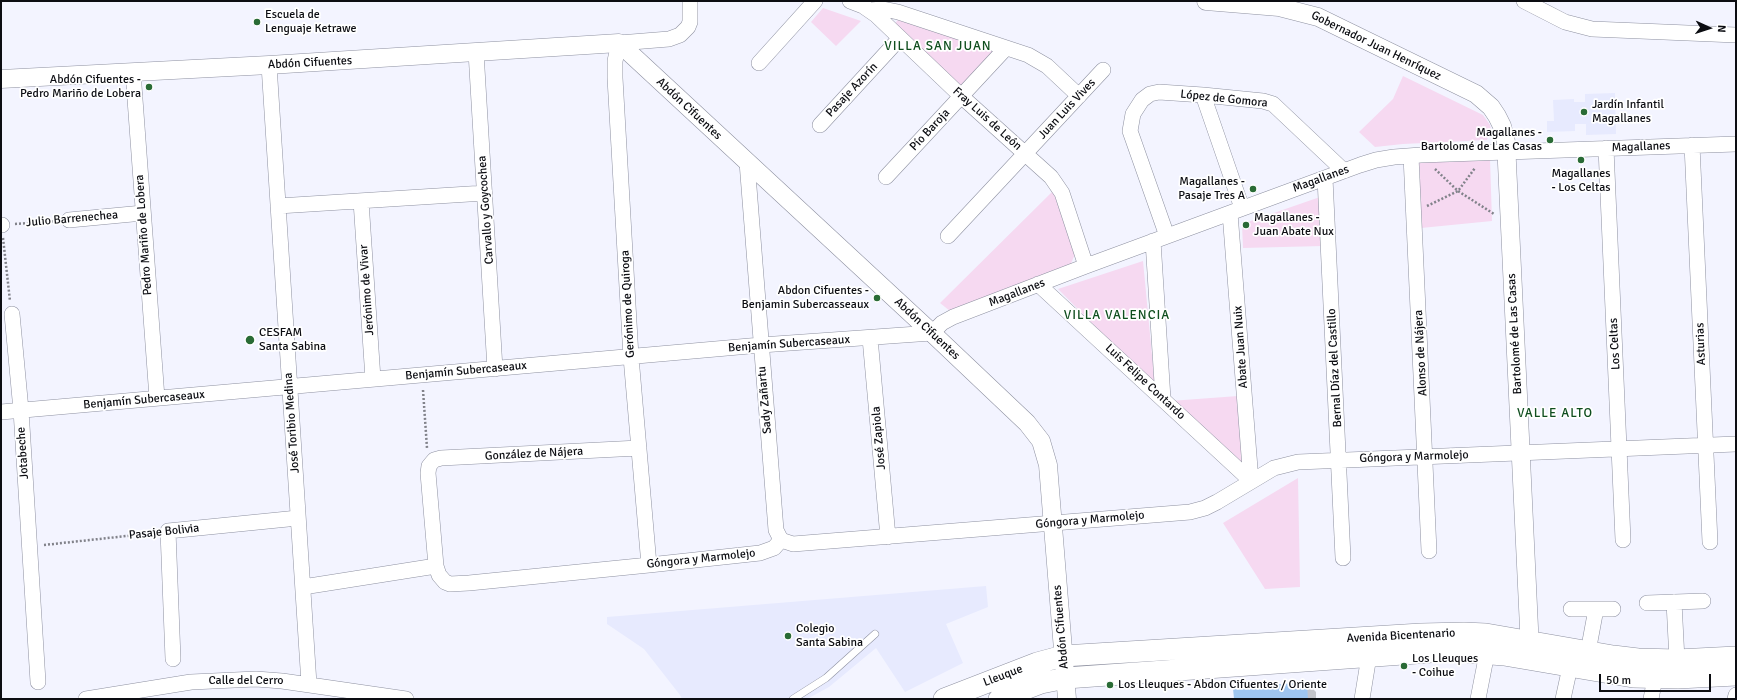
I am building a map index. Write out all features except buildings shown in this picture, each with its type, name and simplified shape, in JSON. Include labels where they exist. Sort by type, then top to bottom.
[{"type":"main road","name":"Avenida Bicentenario","points":[[1066,678],[1369,646],[1464,633],[1529,650],[1570,667],[1633,677],[1655,678],[1736,675]]},
{"type":"main road","name":"Avenida Bicentenario","points":[[1063,656],[1369,646],[1431,652],[1487,653],[1529,650],[1588,652],[1638,659],[1677,660],[1736,657]]},
{"type":"main road","name":"Lleuque","points":[[944,699],[1037,663],[1063,656]]},
{"type":"main road","name":"Lleuque","points":[[999,699],[1046,682],[1066,678]]},
{"type":"street","name":"Abdón Cifuentes","points":[[1,79],[269,65],[669,39],[680,36],[688,27],[690,22],[690,1]]},
{"type":"street","points":[[759,63],[815,1]]},
{"type":"street","name":"Fray Luis de León","points":[[850,1],[870,10],[1051,177],[1062,194],[1086,266]]},
{"type":"street","name":"Gobernador Juan Henríquez","points":[[1206,1],[1279,7],[1306,13],[1330,22],[1476,94],[1492,107],[1497,116],[1505,134],[1506,152]]},
{"type":"street","points":[[1524,1],[1565,22],[1592,29],[1736,36]]},
{"type":"street","points":[[870,10],[883,9],[898,12],[1028,55],[1040,61],[1079,96]]},
{"type":"street","name":"Pasaje Azorín","points":[[820,125],[900,38]]},
{"type":"street","name":"Abdón Cifuentes","points":[[619,43],[932,333],[1027,423],[1041,441],[1048,465],[1067,699]]},
{"type":"street","name":"Gerónimo de Quiroga","points":[[619,43],[615,61],[615,78],[631,357],[649,565]]},
{"type":"street","name":"Pío Baroja","points":[[886,177],[1006,48]]},
{"type":"street","name":"Carvallo y Goycochea","points":[[476,52],[495,368]]},
{"type":"street","name":"José Toribio Medina","points":[[269,65],[309,684]]},
{"type":"street","name":"Juan Luis Vives","points":[[948,236],[1103,70]]},
{"type":"street","name":"Pedro Mariño de Lobera","points":[[133,72],[156,398]]},
{"type":"street","name":"López de Gomora","points":[[1167,236],[1130,131],[1133,114],[1142,100],[1150,94],[1159,92],[1203,95],[1263,101],[1273,104],[1344,171]]},
{"type":"street","name":"Abate Juan Nuix","points":[[1203,95],[1236,211],[1251,481]]},
{"type":"street","name":"Magallanes","points":[[932,333],[942,323],[953,317],[1153,241],[1376,160],[1416,155],[1736,144]]},
{"type":"street","name":"Asturias","points":[[1692,145],[1710,542]]},
{"type":"street","name":"Los Celtas","points":[[1606,148],[1623,540]]},
{"type":"street","name":"Bartolomé de Las Casas","points":[[1506,152],[1529,650]]},
{"type":"street","name":"Alonso de Nájera","points":[[1416,155],[1414,212],[1429,551]]},
{"type":"street","name":"Sady Zañartu","points":[[747,162],[776,530],[781,540]]},
{"type":"street","name":"Bernal Díaz del Castillo","points":[[1325,178],[1340,460],[1343,558]]},
{"type":"street","points":[[278,206],[484,193]]},
{"type":"street","name":"Jerónimo de Vivar","points":[[361,201],[373,379]]},
{"type":"street","name":"Julio Barrenechea","points":[[69,220],[143,213]]},
{"type":"street","points":[[1153,241],[1163,399]]},
{"type":"street","name":"Luis Felipe Contardo","points":[[1038,284],[1251,481]]},
{"type":"street","name":"Jotabeche","points":[[12,314],[21,410],[38,682]]},
{"type":"street","name":"Benjamín Subercaseaux","points":[[1,412],[761,345],[932,333]]},
{"type":"street","name":"José Zapiola","points":[[870,338],[888,537]]},
{"type":"street","name":"Góngora y Marmolejo","points":[[439,572],[450,584],[468,583],[760,553],[774,548],[781,540],[793,544],[1190,512],[1205,508],[1274,468],[1290,463],[1736,444]]},
{"type":"street","name":"González de Nájera","points":[[431,463],[440,458],[639,448]]},
{"type":"street","points":[[303,587],[439,572],[428,473],[431,463]]},
{"type":"street","name":"Pasaje Bolivia","points":[[168,531],[298,518]]},
{"type":"street","points":[[168,531],[173,659]]},
{"type":"street","points":[[1647,603],[1703,601]]},
{"type":"street","points":[[1674,602],[1677,660]]},
{"type":"street","points":[[1571,609],[1613,609]]},
{"type":"street","points":[[1588,652],[1596,609]]},
{"type":"street","points":[[1362,699],[1369,646]]},
{"type":"street","points":[[1478,699],[1487,653]]},
{"type":"street","points":[[1564,699],[1570,667]]},
{"type":"street","points":[[1651,699],[1655,678]]},
{"type":"street","name":"Calle del Cerro","points":[[86,699],[151,688],[220,680],[256,679],[309,684],[406,699]]},
{"type":"lane","points":[[793,699],[826,678],[875,634]]},
{"type":"path","points":[[1414,212],[1458,191],[1486,153]]},
{"type":"path","points":[[1416,155],[1458,191],[1510,223]]},
{"type":"path","name":"Julio Barrenechea","points":[[1,225],[69,220]]},
{"type":"path","points":[[1,225],[12,314]]},
{"type":"path","points":[[422,375],[427,454],[431,463]]},
{"type":"path","name":"Pasaje Bolivia","points":[[29,547],[168,531]]},
{"type":"shaded area","points":[[823,8],[861,21],[836,46],[811,22]]},
{"type":"shaded area","points":[[898,20],[994,50],[961,86],[955,84],[895,23]]},
{"type":"shaded area","points":[[1403,76],[1483,115],[1490,125],[1491,130],[1487,140],[1403,144],[1375,147],[1359,132],[1393,99]]},
{"type":"shaded area","name":"Jardín Infantil Magallanes","points":[[1615,93],[1616,134],[1586,135],[1586,124],[1575,124],[1575,131],[1547,132],[1547,121],[1554,121],[1553,100],[1574,99],[1574,102],[1585,102],[1585,94]]},
{"type":"shaded area","points":[[1490,159],[1492,221],[1421,228],[1419,162]]},
{"type":"shaded area","points":[[1053,191],[1075,254],[1070,266],[950,311],[940,303]]},
{"type":"shaded area","points":[[1320,197],[1323,246],[1243,248],[1242,224]]},
{"type":"shaded area","points":[[1143,261],[1155,387],[1058,289]]},
{"type":"shaded area","points":[[1238,396],[1245,468],[1170,401]]},
{"type":"shaded area","points":[[1298,478],[1300,587],[1265,589],[1223,523]]},
{"type":"shaded area","name":"Colegio Santa Sabina","points":[[986,586],[988,607],[946,624],[963,663],[905,692],[876,648],[829,687],[807,699],[682,699],[644,649],[607,624],[607,617]]},
{"type":"place","name":"Escuela de Lenguaje Ketrawe","points":[[257,22]]},
{"type":"place","name":"Abdón Cifuentes - Pedro Mariño de Lobera","points":[[149,87]]},
{"type":"place","name":"Jardín Infantil Magallanes","points":[[1584,112]]},
{"type":"place","name":"Magallanes - Bartolomé de Las Casas","points":[[1550,140]]},
{"type":"place","name":"Magallanes - Los Celtas","points":[[1581,160]]},
{"type":"place","name":"Magallanes - Pasaje Tres A","points":[[1253,189]]},
{"type":"place","name":"Magallanes - Juan Abate Nux","points":[[1246,225]]},
{"type":"place","name":"Abdon Cifuentes - Benjamin Subercasseaux","points":[[877,298]]},
{"type":"place","name":"CESFAM Santa Sabina","points":[[250,340]]},
{"type":"place","name":"Colegio Santa Sabina","points":[[788,636]]},
{"type":"place","name":"Los Lleuques - Coihue","points":[[1404,666]]},
{"type":"place","name":"Los Lleuques - Abdon Cifuentes / Oriente","points":[[1110,685]]},
{"type":"district","name":"VILLA SAN JUAN","points":[[938,47]]},
{"type":"district","name":"VILLA VALENCIA","points":[[1117,316]]},
{"type":"district","name":"VALLE ALTO","points":[[1555,414]]}]
